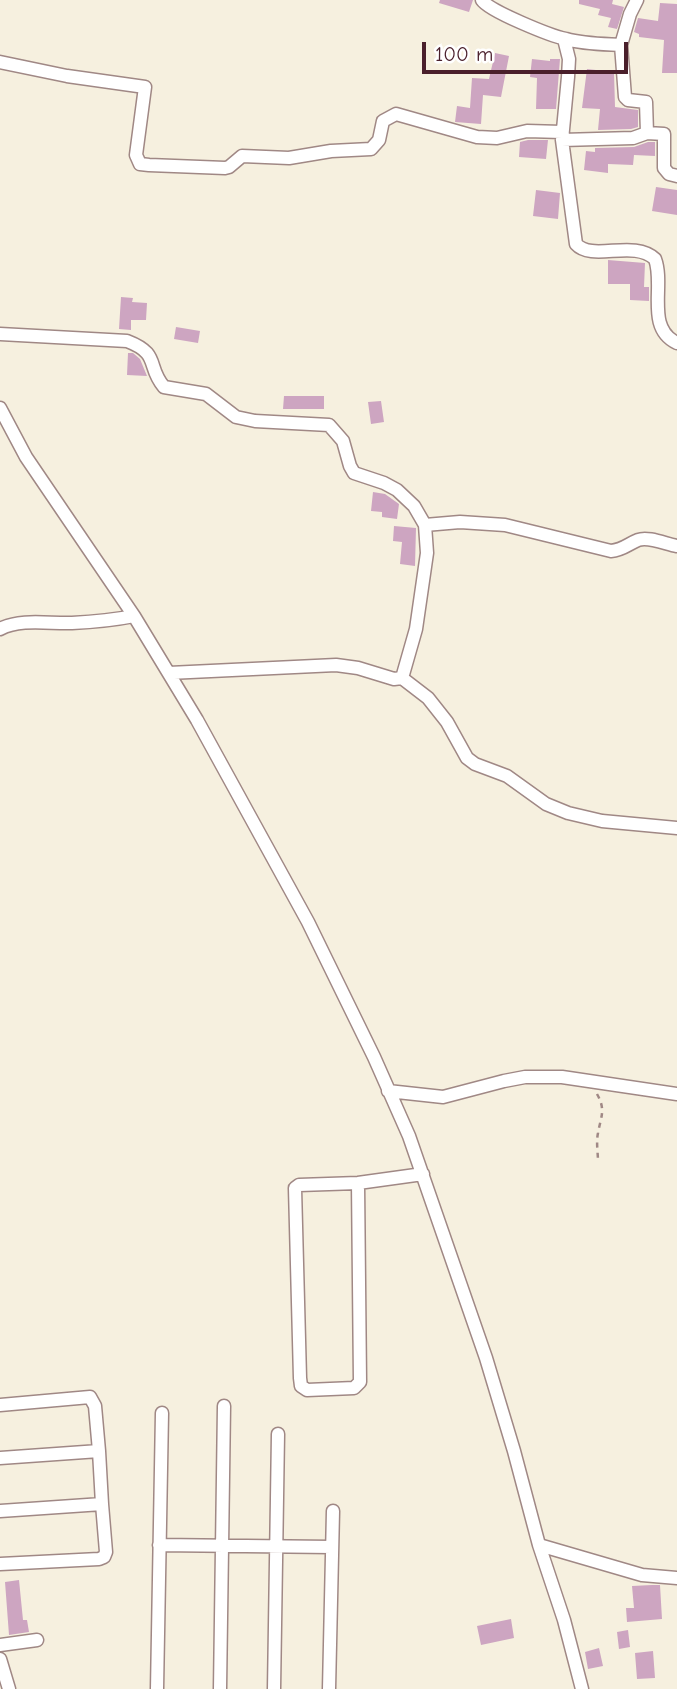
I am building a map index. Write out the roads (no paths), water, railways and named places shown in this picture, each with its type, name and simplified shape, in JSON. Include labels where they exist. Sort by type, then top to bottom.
[{"type":"street","points":[[482,0],[484,4],[504,15],[564,39],[621,45]]},
{"type":"street","points":[[637,0],[621,45],[625,97],[628,100],[646,102],[647,133]]},
{"type":"street","points":[[564,39],[569,59],[562,136],[576,244],[585,251],[637,250],[650,253],[655,259],[660,326],[667,337],[677,343]]},
{"type":"street","points":[[0,62],[67,76],[145,87],[135,155],[140,164],[225,168],[242,156],[289,158],[331,151],[371,149],[379,140],[383,121],[396,114],[477,136],[497,138],[527,131],[562,136],[633,138],[647,133],[664,134],[664,168],[669,174],[677,176]]},
{"type":"street","points":[[0,334],[127,341],[141,346],[148,353],[164,387],[206,394],[236,417],[255,421],[329,425],[343,441],[354,473],[397,490],[414,506],[425,525],[427,553],[416,629],[402,678]]},
{"type":"street","points":[[0,408],[26,457],[134,616],[169,673],[302,910],[374,1057],[409,1136],[490,1371],[582,1689]]},
{"type":"street","points":[[425,525],[460,522],[505,525],[611,551],[622,550],[638,540],[652,540],[677,546]]},
{"type":"street","points":[[0,629],[19,623],[109,621],[134,616]]},
{"type":"street","points":[[169,673],[336,665],[358,668],[394,679],[402,678],[428,698],[447,722],[467,758],[475,764],[507,776],[546,804],[568,813],[602,821],[677,828]]},
{"type":"street","points":[[388,1091],[443,1097],[525,1077],[562,1077],[677,1094]]},
{"type":"street","points":[[358,1183],[360,1382],[354,1388],[307,1390],[302,1386],[300,1378],[295,1188],[299,1185],[358,1183],[423,1174]]},
{"type":"street","points":[[0,1405],[90,1397],[93,1400],[106,1552],[104,1557],[99,1559],[0,1564]]},
{"type":"street","points":[[220,1689],[224,1406]]},
{"type":"street","points":[[157,1689],[162,1413]]},
{"type":"street","points":[[274,1689],[278,1434]]},
{"type":"street","points":[[0,1458],[99,1451]]},
{"type":"street","points":[[0,1511],[102,1504]]},
{"type":"street","points":[[329,1689],[333,1511]]},
{"type":"street","points":[[159,1545],[332,1547]]},
{"type":"street","points":[[539,1545],[642,1575],[677,1577]]},
{"type":"street","points":[[0,1645],[37,1640]]},
{"type":"street","points":[[0,1659],[9,1689]]}]
